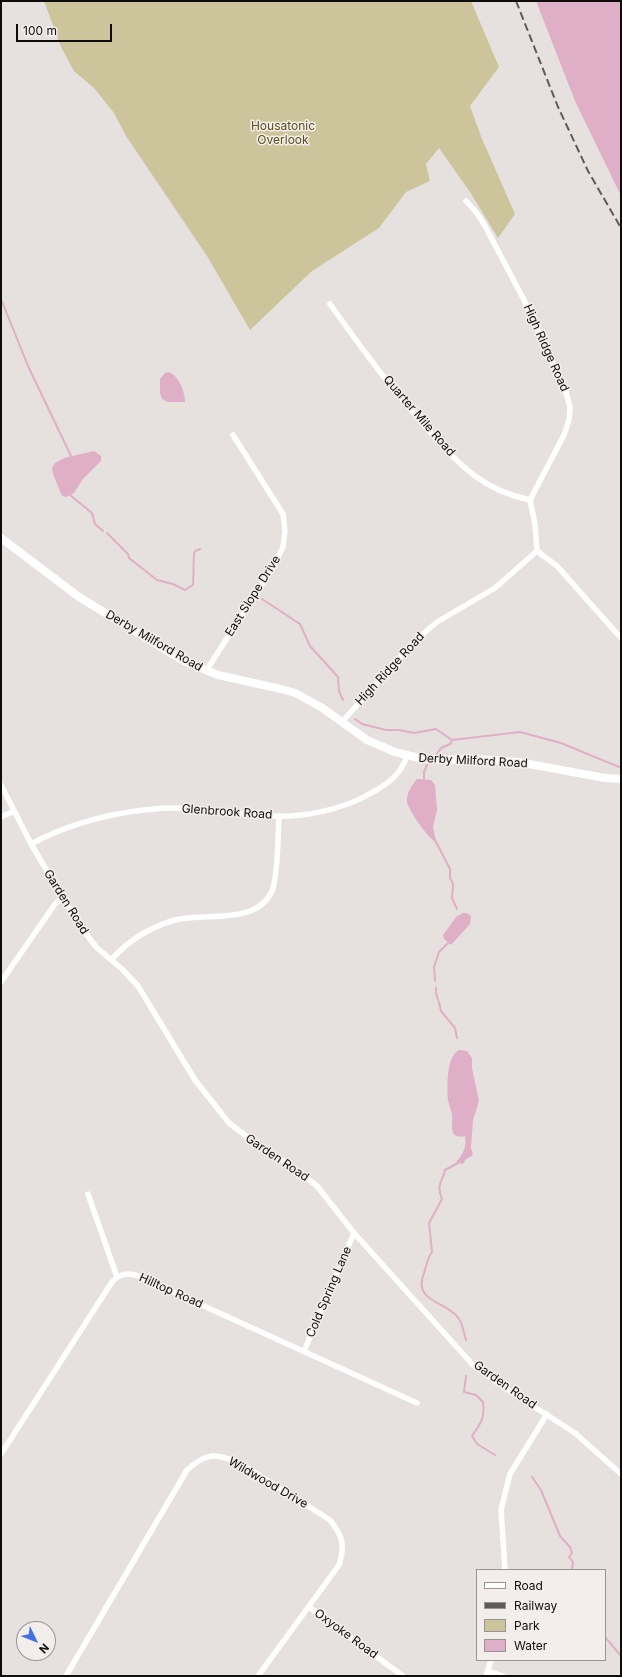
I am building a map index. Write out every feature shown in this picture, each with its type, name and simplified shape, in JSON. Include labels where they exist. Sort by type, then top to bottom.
[{"type":"main road","name":"Derby Milford Road","points":[[1,538],[79,597],[172,655],[206,671],[281,689],[295,694],[321,707],[367,740],[407,756],[436,760],[497,760],[518,762],[621,779]]},
{"type":"street","name":"High Ridge Road","points":[[466,201],[476,212],[485,226],[523,298],[566,392],[570,407],[569,420],[564,435],[530,500]]},
{"type":"street","name":"Quarter Mile Road","points":[[330,304],[403,402],[444,447],[475,476],[520,498],[530,500]]},
{"type":"street","name":"East Slope Drive","points":[[206,671],[273,567],[283,547],[285,530],[283,514],[233,434]]},
{"type":"street","points":[[530,500],[535,524],[537,551],[557,566],[621,638]]},
{"type":"street","name":"High Ridge Road","points":[[342,722],[423,634],[437,622],[495,588],[537,551]]},
{"type":"street","name":"Glenbrook Road","points":[[31,844],[59,831],[91,820],[144,810],[166,808],[198,809],[279,816],[318,812],[355,802],[369,795],[394,778],[401,770],[407,756]]},
{"type":"street","name":"Garden Road","points":[[1,784],[31,844],[62,898],[88,938],[96,948],[138,986],[191,1074],[221,1115],[239,1132],[310,1180],[321,1191],[354,1234],[473,1364],[502,1386],[547,1414],[592,1446],[621,1474]]},
{"type":"street","points":[[1,816],[14,811]]},
{"type":"street","points":[[111,960],[136,938],[158,926],[175,920],[194,917],[236,915],[246,913],[263,904],[270,896],[274,882],[279,816]]},
{"type":"street","points":[[1,982],[55,904],[62,898]]},
{"type":"street","points":[[1,1454],[112,1282],[117,1277],[88,1194]]},
{"type":"street","name":"Cold Spring Lane","points":[[304,1351],[354,1234]]},
{"type":"street","name":"Hilltop Road","points":[[117,1277],[126,1274],[138,1276],[417,1403]]},
{"type":"street","points":[[505,1569],[501,1510],[510,1474],[547,1414]]},
{"type":"street","name":"Wildwood Drive","points":[[66,1676],[187,1470],[196,1462],[210,1455],[226,1457],[240,1463],[330,1520],[339,1531],[343,1546],[339,1565],[258,1676]]},
{"type":"street","name":"Oxyoke Road","points":[[309,1607],[402,1676]]},
{"type":"street","points":[[491,1661],[487,1674],[503,1676]]},
{"type":"green space","name":"Housatonic Overlook","points":[[44,1],[471,1],[499,67],[470,106],[482,139],[515,214],[498,238],[470,192],[439,148],[426,164],[430,181],[406,192],[379,228],[312,271],[250,330],[207,256],[126,136],[114,113],[94,88],[74,71],[61,47]]},
{"type":"water","points":[[536,1],[621,1],[621,196],[575,101]]},
{"type":"water","points":[[169,372],[176,377],[181,385],[185,402],[168,402],[162,399],[160,393],[160,379],[165,373]]},
{"type":"water","points":[[94,451],[101,456],[101,461],[82,480],[74,493],[66,497],[62,496],[53,474],[52,468],[55,463],[64,458]]},
{"type":"water","points":[[417,779],[431,780],[435,785],[437,810],[433,827],[436,842],[419,824],[408,806],[408,792]]},
{"type":"water","points":[[467,913],[471,916],[470,924],[451,945],[444,939],[443,935],[457,916]]},
{"type":"water","points":[[459,1050],[467,1051],[472,1058],[472,1068],[479,1101],[473,1120],[471,1148],[473,1155],[466,1159],[463,1164],[456,1162],[464,1150],[465,1136],[457,1136],[453,1132],[452,1115],[448,1100],[448,1073],[452,1059],[455,1053]]},
{"type":"waterway","points":[[1,299],[28,366],[72,458]]},
{"type":"waterway","points":[[70,493],[70,495],[92,513],[95,524],[103,531]]},
{"type":"waterway","points":[[107,533],[128,554],[129,558],[157,580],[173,584],[185,590],[193,585],[194,554],[195,551],[200,549]]},
{"type":"waterway","points":[[262,599],[300,624],[310,646],[338,677],[339,691],[343,700]]},
{"type":"waterway","points":[[355,719],[362,724],[386,730],[399,730],[414,733],[436,729],[452,740]]},
{"type":"waterway","points":[[436,755],[441,748],[450,744],[452,740],[520,732],[561,743],[619,767],[621,766]]},
{"type":"waterway","points":[[424,780],[424,772],[427,765]]},
{"type":"waterway","points":[[434,838],[450,869],[450,878],[453,884],[452,898],[457,909]]},
{"type":"waterway","points":[[435,981],[434,967],[439,952],[451,940]]},
{"type":"waterway","points":[[436,988],[438,1000]]},
{"type":"waterway","points":[[439,1002],[441,1011],[455,1028],[457,1038]]},
{"type":"waterway","points":[[460,1162],[445,1170],[440,1184],[440,1194],[442,1199],[429,1223],[432,1252],[428,1260],[422,1283],[423,1290],[427,1296],[454,1313],[459,1319],[466,1340]]},
{"type":"waterway","points":[[466,1376],[464,1392],[476,1395],[483,1402],[482,1420],[472,1436],[477,1444],[495,1455]]},
{"type":"waterway","points":[[532,1477],[541,1490],[560,1536],[570,1547],[572,1553],[569,1557],[573,1562],[572,1569]]},
{"type":"waterway","points":[[606,1638],[621,1656]]},
{"type":"railway","points":[[516,1],[558,107],[588,171],[621,228]]}]
